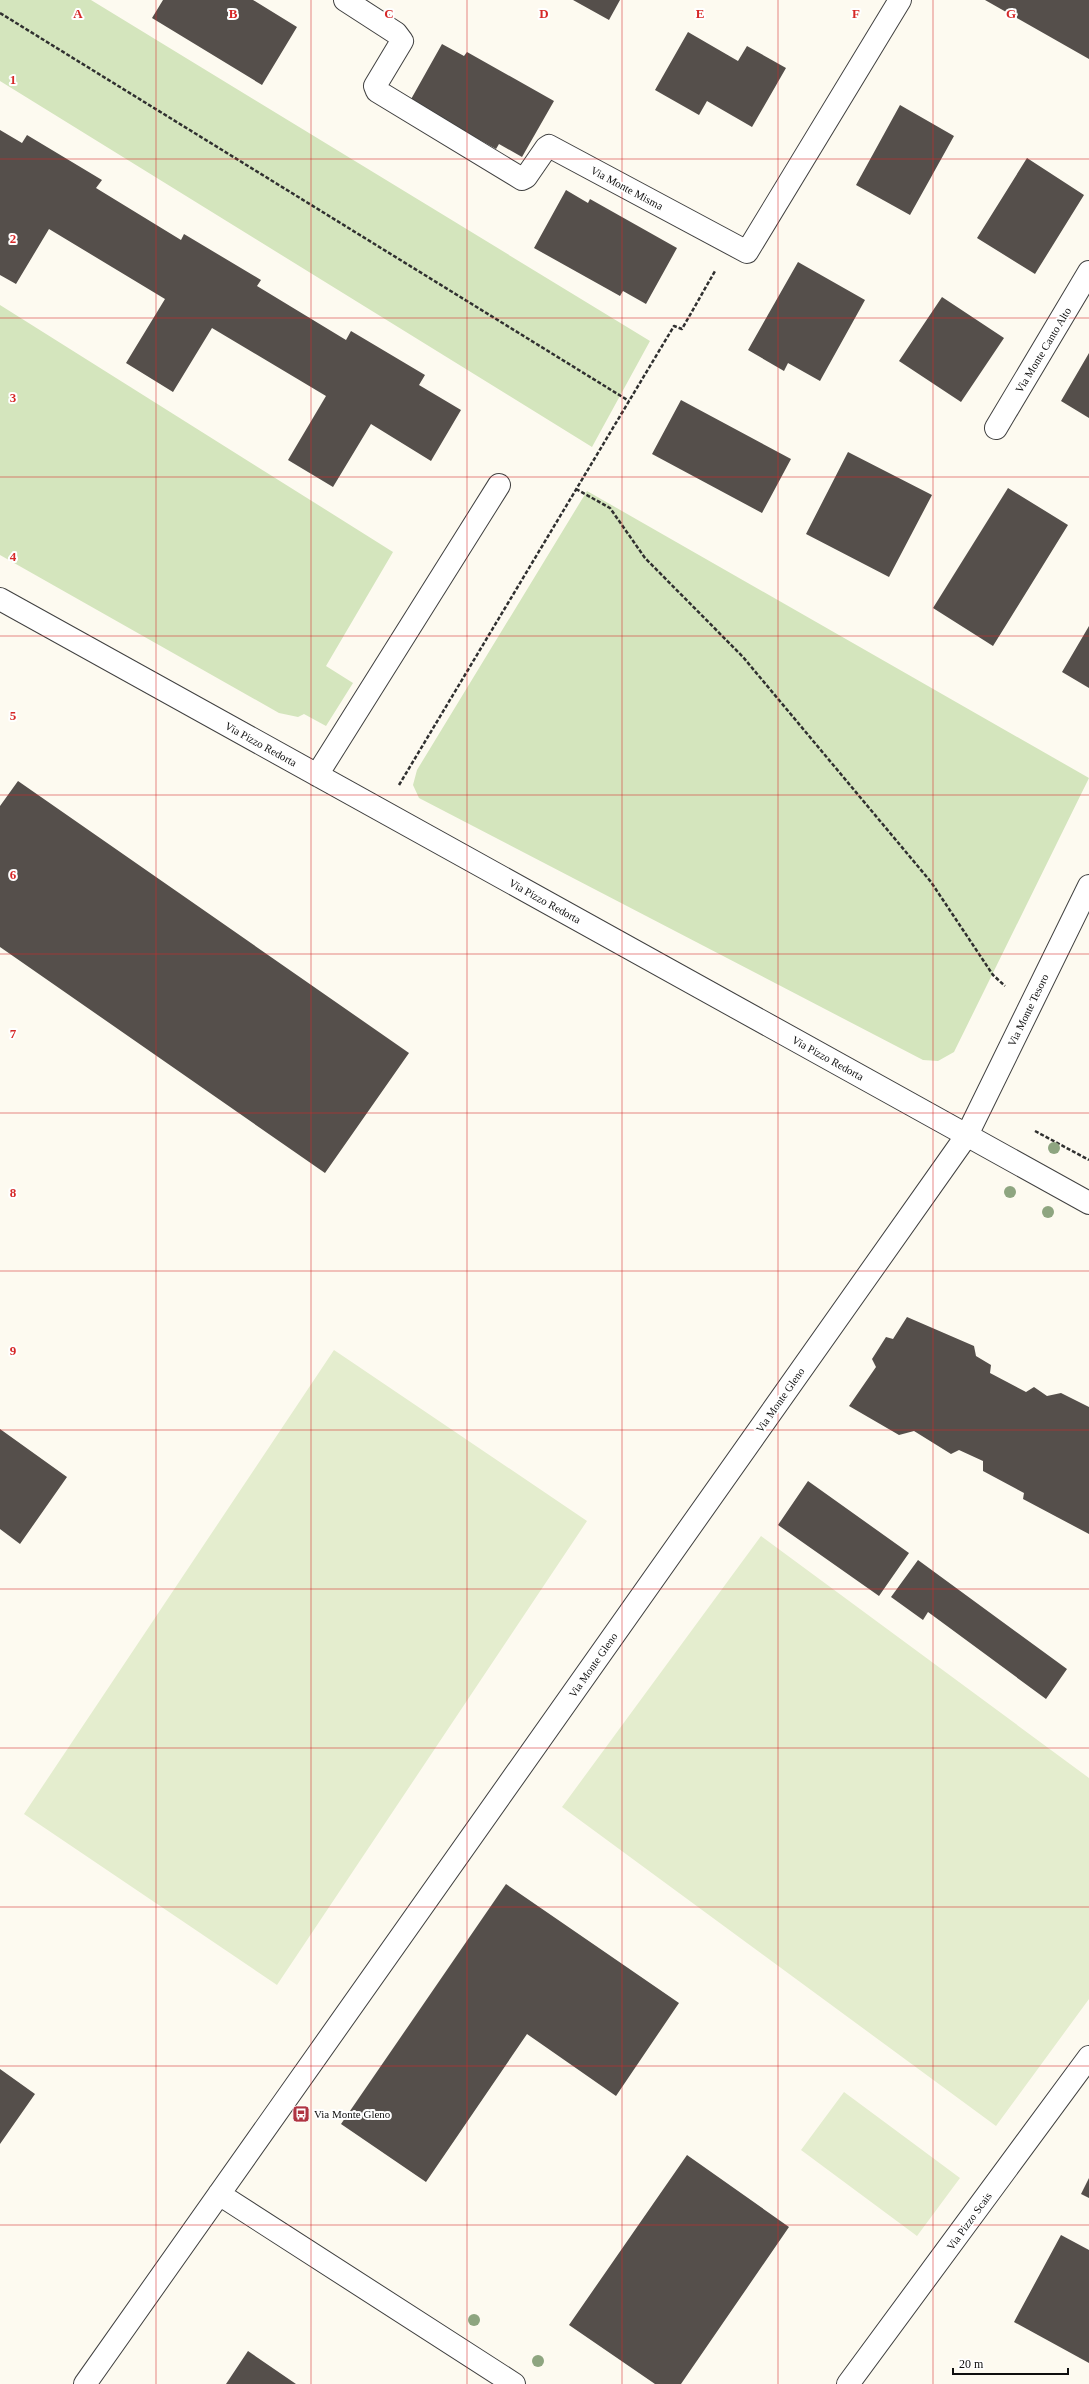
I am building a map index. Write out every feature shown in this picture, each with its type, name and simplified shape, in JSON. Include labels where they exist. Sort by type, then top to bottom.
[{"type":"street","name":"Via Monte Misma","points":[[345,0],[396,33],[402,41],[375,86],[377,91],[522,179],[526,177],[546,148],[549,146],[747,252],[900,0]]},
{"type":"street","name":"Via Monte Canto Alto","points":[[996,428],[1089,272]]},
{"type":"street","points":[[317,775],[499,484]]},
{"type":"street","name":"Via Pizzo Redorta","points":[[0,599],[1089,1203]]},
{"type":"street","name":"Via Monte Tesoro","points":[[967,1135],[1089,886]]},
{"type":"street","name":"Via Monte Gleno","points":[[85,2384],[967,1135]]},
{"type":"street","name":"Via Pizzo Scais","points":[[848,2384],[1089,2057]]},
{"type":"street","points":[[218,2194],[514,2384]]},
{"type":"path","points":[[0,13],[629,401]]},
{"type":"path","points":[[384,812],[674,326],[682,329],[732,243]]},
{"type":"path","points":[[576,489],[610,508],[645,558],[743,657],[931,882],[994,975],[1029,1008]]},
{"type":"path","points":[[1035,1130],[1089,1160]]},
{"type":"green space","points":[[0,0],[91,0],[650,341],[592,447],[0,81]]},
{"type":"green space","points":[[0,305],[393,552],[326,666],[353,683],[326,726],[304,714],[298,717],[279,713],[0,555]]},
{"type":"green space","points":[[587,491],[1089,778],[954,1052],[938,1061],[923,1060],[419,798],[413,785],[417,770]]},
{"type":"green space","points":[[334,1350],[587,1521],[277,1985],[24,1814]]},
{"type":"green space","points":[[761,1536],[1089,1778],[1089,1999],[996,2126],[562,1807]]},
{"type":"green space","points":[[844,2092],[960,2178],[917,2236],[801,2150]]},
{"type":"building","points":[[163,0],[253,0],[297,27],[262,85],[152,18]]},
{"type":"building","points":[[573,0],[620,0],[609,20]]},
{"type":"building","points":[[985,0],[1089,0],[1089,59]]},
{"type":"building","points":[[688,32],[738,61],[747,46],[786,68],[752,127],[707,101],[699,115],[655,90]]},
{"type":"building","points":[[442,44],[464,56],[467,52],[554,101],[522,157],[499,144],[496,149],[410,101]]},
{"type":"building","points":[[900,105],[954,136],[910,215],[856,185]]},
{"type":"building","points":[[0,130],[22,143],[27,135],[102,180],[96,188],[181,240],[184,234],[261,280],[257,286],[346,340],[351,331],[425,375],[419,385],[461,410],[431,461],[371,424],[333,487],[288,460],[326,396],[212,328],[173,392],[126,363],[165,299],[49,229],[16,284],[0,275]]},
{"type":"building","points":[[1027,158],[1084,195],[1035,274],[977,238]]},
{"type":"building","points":[[566,190],[588,203],[590,199],[677,248],[646,304],[623,291],[620,296],[534,248]]},
{"type":"building","points":[[798,262],[865,300],[820,381],[788,363],[784,371],[748,350]]},
{"type":"building","points":[[942,297],[1004,338],[961,402],[899,361]]},
{"type":"building","points":[[1089,353],[1089,418],[1061,401]]},
{"type":"building","points":[[681,400],[791,459],[762,513],[652,454]]},
{"type":"building","points":[[848,452],[932,495],[889,577],[806,534]]},
{"type":"building","points":[[1008,488],[1068,525],[993,646],[933,608]]},
{"type":"building","points":[[1089,626],[1089,688],[1062,672]]},
{"type":"building","points":[[18,781],[409,1053],[325,1173],[0,947],[0,806]]},
{"type":"building","points":[[907,1317],[974,1346],[976,1356],[991,1365],[990,1373],[1026,1392],[1034,1387],[1047,1396],[1061,1393],[1089,1407],[1089,1534],[1023,1499],[1024,1493],[983,1471],[983,1461],[959,1450],[951,1454],[914,1431],[899,1435],[849,1406],[876,1367],[872,1359],[886,1337],[893,1339]]},
{"type":"building","points":[[0,1429],[67,1477],[20,1544],[0,1529]]},
{"type":"building","points":[[808,1481],[909,1553],[879,1596],[778,1525]]},
{"type":"building","points":[[918,1560],[1067,1669],[1046,1699],[928,1612],[923,1620],[891,1597]]},
{"type":"building","points":[[506,1884],[679,2003],[616,2096],[527,2034],[426,2182],[341,2124]]},
{"type":"building","points":[[0,2069],[35,2094],[0,2144]]},
{"type":"building","points":[[687,2155],[789,2227],[681,2384],[655,2384],[569,2325]]},
{"type":"building","points":[[1089,2178],[1089,2198],[1081,2194]]},
{"type":"building","points":[[1061,2235],[1089,2250],[1089,2363],[1014,2322]]},
{"type":"building","points":[[248,2351],[296,2384],[226,2384]]},
{"type":"place","name":"Via Monte Gleno","points":[[301,2114]]}]
